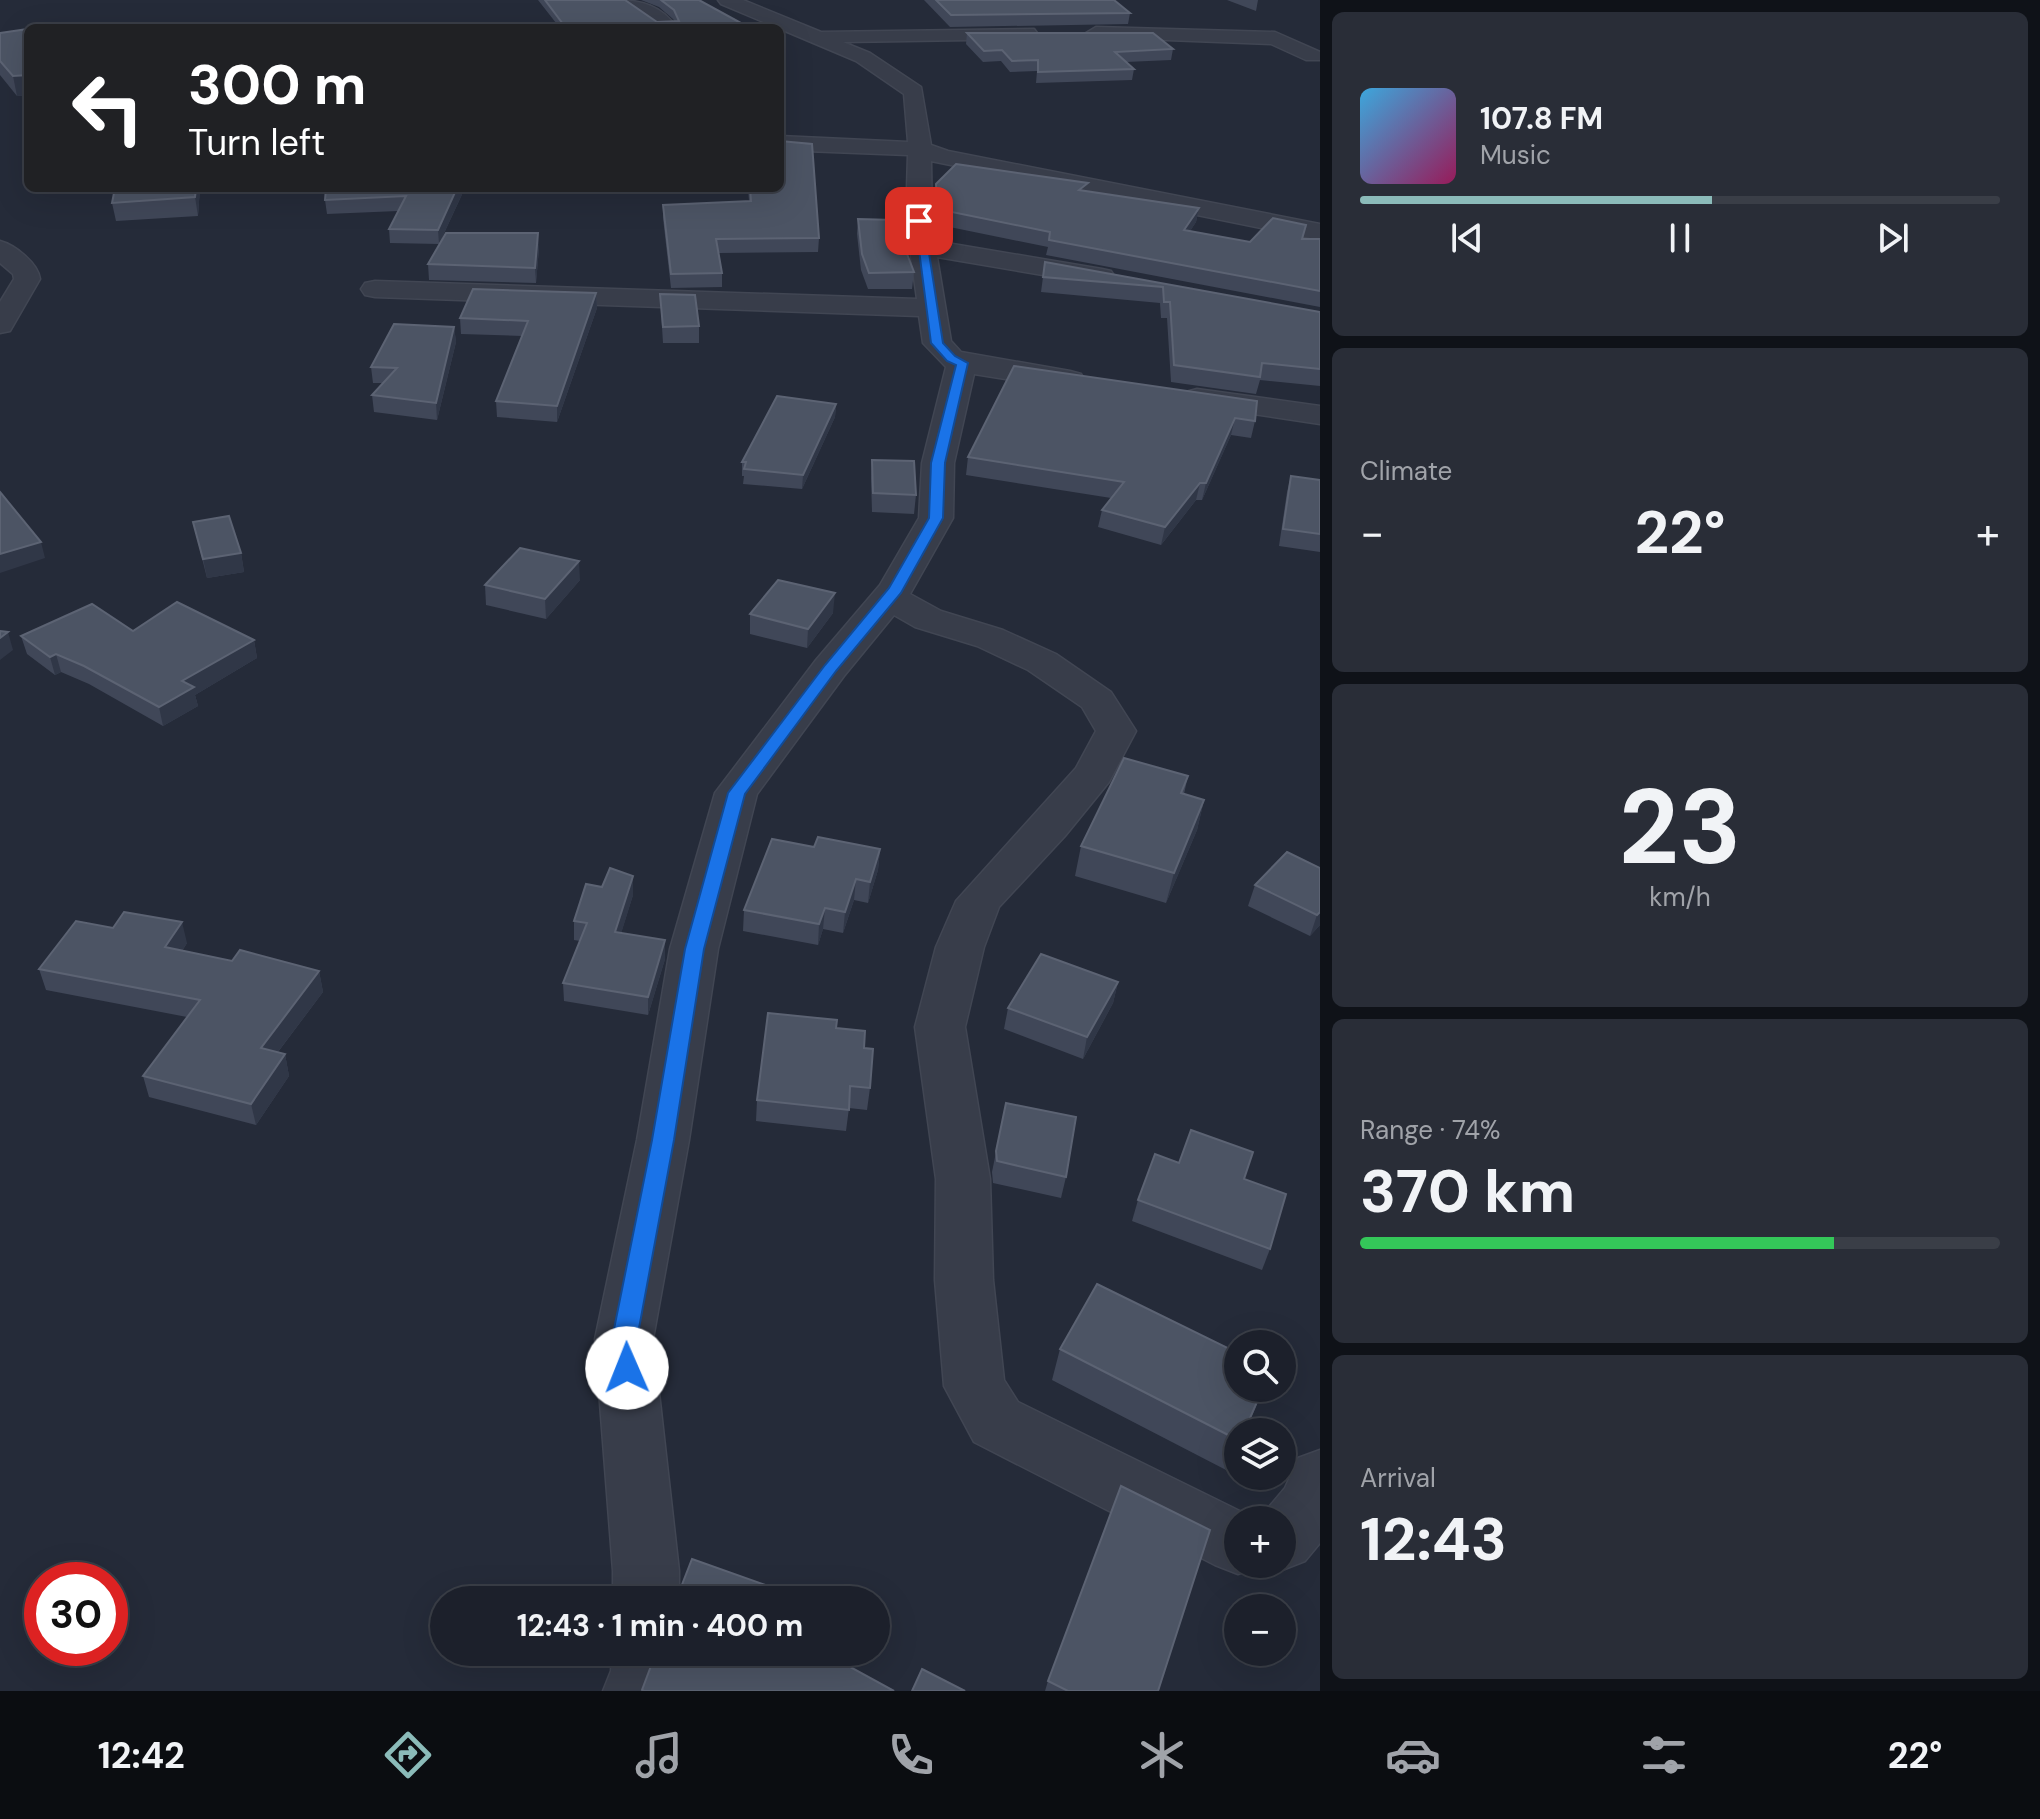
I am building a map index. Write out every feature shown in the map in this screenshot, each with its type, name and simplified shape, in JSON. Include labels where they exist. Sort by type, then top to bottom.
[{"type":"street","points":[[625,0],[661,19],[664,24]]},
{"type":"street","points":[[727,0],[782,24]]},
{"type":"street","points":[[784,25],[863,57],[914,91],[920,149],[919,221],[937,343],[951,358],[962,363],[1092,383]]},
{"type":"street","points":[[809,36],[1050,33]]},
{"type":"street","points":[[1078,33],[1275,38],[1313,56]]},
{"type":"street","points":[[784,143],[920,149],[957,160],[1320,232]]},
{"type":"street","points":[[923,247],[1124,281]]},
{"type":"street","points":[[0,249],[26,272],[27,279],[0,325]]},
{"type":"street","points":[[375,289],[933,308]]},
{"type":"street","points":[[646,1586],[624,1339],[663,1140],[694,949],[736,793],[830,668],[889,597],[936,518],[938,463],[962,363]]},
{"type":"street","points":[[1168,394],[1320,415]]},
{"type":"street","points":[[889,597],[928,619],[990,638],[1042,662],[1097,700],[1116,731],[1094,773],[1050,826],[979,901],[960,947],[940,1027],[963,1179],[964,1280],[974,1386],[996,1422],[1224,1536]]},
{"type":"street","points":[[1296,1523],[1311,1506],[1320,1479]]},
{"type":"street","points":[[638,1691],[646,1677],[646,1666]]},
{"type":"building","points":[[545,0],[625,0],[657,22],[679,21],[674,10],[661,0],[699,0],[743,24],[563,24]]},
{"type":"building","points":[[936,0],[1114,0],[1130,13],[951,15]]},
{"type":"building","points":[[24,30],[24,75],[13,76],[0,61],[0,33]]},
{"type":"building","points":[[967,33],[1153,33],[1173,49],[1115,52],[1134,69],[1038,72],[1038,60],[1012,61],[1002,50],[984,51]]},
{"type":"building","points":[[784,141],[812,144],[819,238],[716,239],[722,273],[671,274],[663,205],[751,201],[750,192],[784,192]]},
{"type":"building","points":[[956,164],[1088,183],[1079,190],[1199,208],[1184,230],[1250,242],[1273,218],[1306,225],[1302,239],[1320,239],[1320,291],[1049,240],[1050,232],[937,209],[936,184]]},
{"type":"building","points":[[114,192],[196,192],[195,197],[112,203]]},
{"type":"building","points":[[326,192],[455,192],[438,230],[389,229],[406,196],[325,200]]},
{"type":"building","points":[[858,219],[894,220],[914,272],[869,273],[862,254]]},
{"type":"building","points":[[446,233],[538,233],[535,268],[428,264]]},
{"type":"building","points":[[1045,262],[1320,312],[1320,369],[1262,363],[1260,377],[1174,365],[1170,302],[1164,302],[1163,287],[1043,277]]},
{"type":"building","points":[[473,289],[596,293],[557,406],[496,401],[528,321],[460,318]]},
{"type":"building","points":[[660,294],[695,295],[699,326],[663,327]]},
{"type":"building","points":[[394,324],[454,327],[436,403],[372,395],[397,368],[371,367]]},
{"type":"building","points":[[1014,366],[1257,401],[1255,421],[1235,418],[1206,483],[1200,483],[1165,527],[1102,510],[1124,482],[968,457]]},
{"type":"building","points":[[777,396],[836,404],[803,475],[744,469],[746,462],[742,462]]},
{"type":"building","points":[[872,460],[914,461],[916,495],[873,493]]},
{"type":"building","points":[[1291,476],[1320,480],[1320,534],[1283,529]]},
{"type":"building","points":[[0,492],[41,542],[0,554]]},
{"type":"building","points":[[229,516],[241,553],[203,559],[193,522]]},
{"type":"building","points":[[520,548],[579,561],[545,599],[485,585]]},
{"type":"building","points":[[778,580],[835,593],[808,629],[750,614]]},
{"type":"building","points":[[177,602],[254,640],[182,681],[194,687],[159,707],[84,666],[56,654],[50,657],[21,636],[92,604],[133,631]]},
{"type":"building","points":[[1124,758],[1188,776],[1181,793],[1204,800],[1174,873],[1081,846]]},
{"type":"building","points":[[818,837],[880,849],[870,882],[856,879],[845,912],[825,908],[819,924],[744,910],[772,839],[814,847]]},
{"type":"building","points":[[1287,852],[1320,868],[1320,912],[1317,915],[1255,885]]},
{"type":"building","points":[[610,868],[633,876],[615,932],[665,940],[648,997],[563,983],[587,923],[574,921],[586,884],[602,887]]},
{"type":"building","points":[[124,912],[182,922],[165,947],[232,961],[240,950],[319,971],[261,1048],[285,1054],[251,1104],[143,1076],[200,1000],[39,969],[76,921],[113,928]]},
{"type":"building","points":[[1041,954],[1118,982],[1087,1037],[1008,1008]]},
{"type":"building","points":[[768,1013],[837,1020],[836,1028],[865,1031],[864,1048],[873,1049],[870,1088],[850,1086],[849,1110],[757,1100]]},
{"type":"building","points":[[1006,1103],[1076,1117],[1066,1177],[997,1161],[996,1151]]},
{"type":"building","points":[[1191,1130],[1253,1152],[1244,1179],[1286,1194],[1270,1249],[1138,1200],[1155,1154],[1179,1163]]},
{"type":"building","points":[[1097,1284],[1224,1346],[1224,1402],[1257,1402],[1250,1418],[1224,1418],[1224,1433],[1060,1349]]},
{"type":"building","points":[[1121,1486],[1210,1530],[1158,1691],[1068,1691],[1048,1681]]},
{"type":"building","points":[[692,1559],[768,1586],[681,1586]]},
{"type":"building","points":[[651,1666],[848,1666],[894,1691],[644,1691]]},
{"type":"building","points":[[922,1669],[965,1691],[912,1691]]},
{"type":"route","points":[[627,1368],[624,1339],[663,1140],[694,949],[736,793],[830,668],[895,590],[936,518],[938,463],[962,363],[941,351],[937,343],[919,221]]}]
